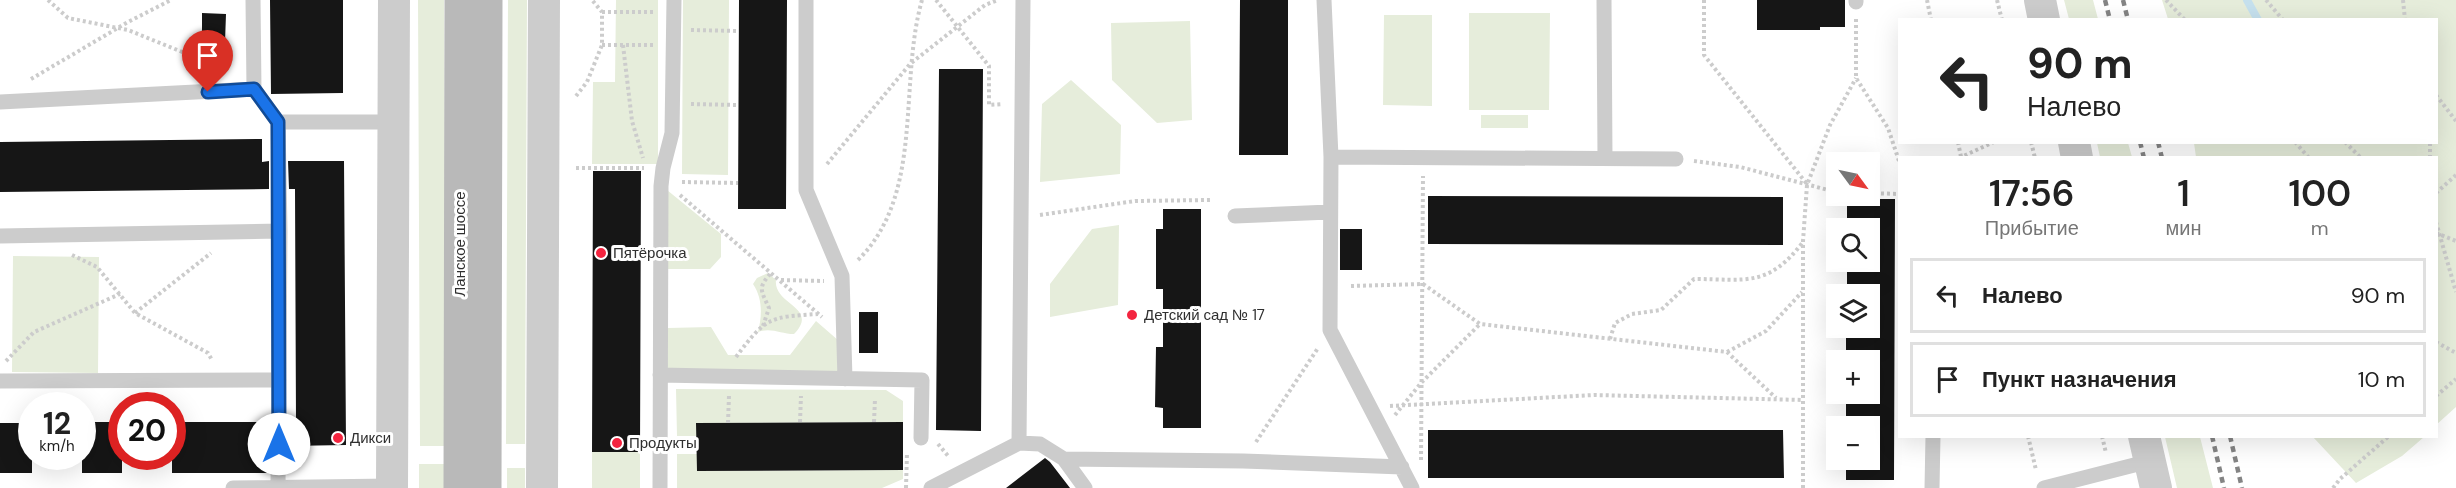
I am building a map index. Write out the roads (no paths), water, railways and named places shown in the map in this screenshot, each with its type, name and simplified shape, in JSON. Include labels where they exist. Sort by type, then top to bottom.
[{"type":"main road","name":"Ланское шоссе","points":[[460,488],[461,0]]},
{"type":"main road","name":"Ланское шоссе","points":[[485,488],[486,0]]},
{"type":"street","points":[[392,487],[394,0]]},
{"type":"street","points":[[542,488],[544,0]]},
{"type":"street","points":[[2040,0],[2044,18]]},
{"type":"lane","points":[[253,0],[254,89],[278,122],[280,231],[278,487]]},
{"type":"lane","points":[[806,0],[806,190],[843,278],[845,379]]},
{"type":"lane","points":[[1019,443],[1023,0]]},
{"type":"lane","points":[[1324,0],[1331,158],[1330,330],[1412,488]]},
{"type":"lane","points":[[1604,0],[1605,158]]},
{"type":"lane","points":[[660,488],[660,375],[672,133],[674,6]]},
{"type":"lane","points":[[0,102],[254,89]]},
{"type":"lane","points":[[278,122],[393,122]]},
{"type":"lane","points":[[1331,158],[1676,159]]},
{"type":"lane","points":[[1235,216],[1330,212]]},
{"type":"lane","points":[[0,236],[280,231]]},
{"type":"lane","points":[[660,375],[922,380],[921,438]]},
{"type":"lane","points":[[0,381],[279,380]]},
{"type":"lane","points":[[1932,488],[1933,438]]},
{"type":"lane","points":[[931,488],[1019,443],[1040,444],[1064,459],[1085,488]]},
{"type":"lane","points":[[1064,459],[1243,461],[1402,467]]},
{"type":"lane","points":[[2041,483],[2150,462]]},
{"type":"lane","points":[[234,488],[392,487]]},
{"type":"waterway","points":[[2247,0],[2257,18]]},
{"type":"railway","points":[[2105,0],[2110,18]]},
{"type":"railway","points":[[2123,0],[2128,18]]},
{"type":"railway","points":[[2140,144],[2144,156]]},
{"type":"railway","points":[[2158,144],[2162,156]]},
{"type":"railway","points":[[2212,438],[2224,488]]},
{"type":"railway","points":[[2230,438],[2242,488]]},
{"type":"place","name":"Пятёрочка","points":[[601,253]]},
{"type":"place","name":"Детский сад № 17","points":[[1132,315]]},
{"type":"place","name":"Дикси","points":[[338,438]]},
{"type":"place","name":"Продукты","points":[[617,443]]}]
